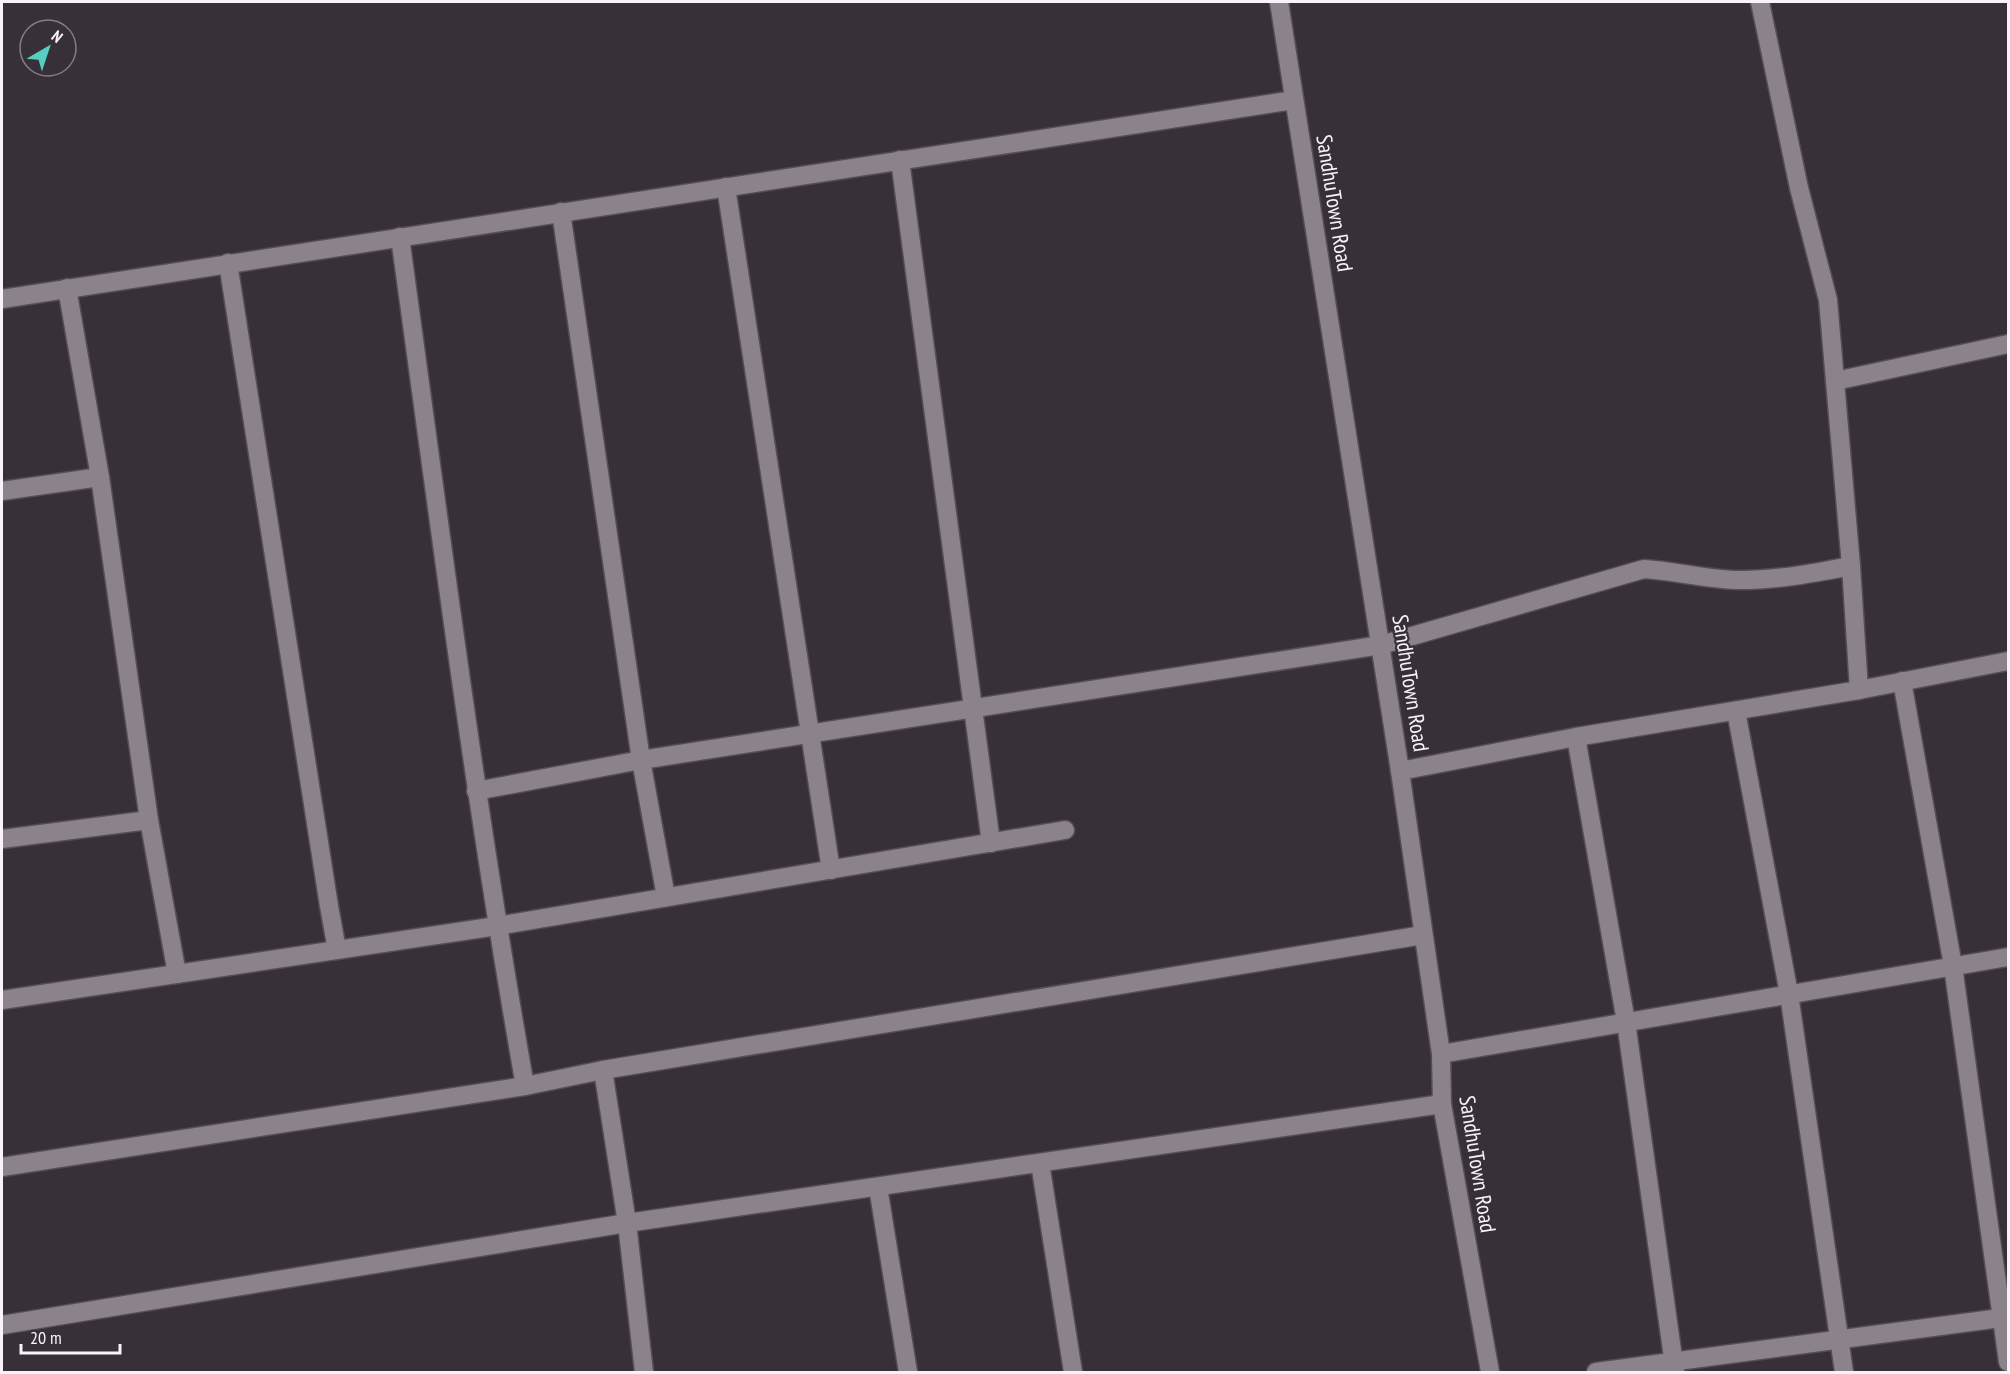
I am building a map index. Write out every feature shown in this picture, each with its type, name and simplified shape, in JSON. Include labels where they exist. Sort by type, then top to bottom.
[{"type":"street","name":"SandhuTown Road","points":[[1279,2],[1400,771],[1441,1054],[1442,1104],[1490,1372]]},
{"type":"street","points":[[1760,2],[1799,188],[1828,300],[1851,566],[1859,690]]},
{"type":"street","points":[[2,298],[1294,99]]},
{"type":"street","points":[[900,160],[991,843]]},
{"type":"street","points":[[726,187],[831,870]]},
{"type":"street","points":[[561,212],[641,759],[666,897]]},
{"type":"street","points":[[400,237],[476,791],[525,1086]]},
{"type":"street","points":[[228,263],[337,950]]},
{"type":"street","points":[[67,288],[100,477],[149,820],[177,974]]},
{"type":"street","points":[[1835,381],[2008,344]]},
{"type":"street","points":[[2,491],[100,477]]},
{"type":"street","points":[[476,791],[641,759],[1381,645],[1644,569],[1696,577],[1740,580],[1782,578],[1851,566]]},
{"type":"street","points":[[1400,771],[1576,737],[1859,690],[2008,661]]},
{"type":"street","points":[[1902,681],[1953,966],[2005,1317],[2008,1362]]},
{"type":"street","points":[[1736,711],[1789,994],[1844,1372]]},
{"type":"street","points":[[1576,737],[1626,1022],[1674,1367]]},
{"type":"street","points":[[2,839],[149,820]]},
{"type":"street","points":[[2,1000],[497,926],[1065,830]]},
{"type":"street","points":[[2,1167],[525,1086],[603,1070],[1423,935]]},
{"type":"street","points":[[1441,1054],[2008,957]]},
{"type":"street","points":[[603,1070],[627,1223],[644,1372]]},
{"type":"street","points":[[2,1325],[627,1223],[1442,1104]]},
{"type":"street","points":[[1040,1163],[1073,1372]]},
{"type":"street","points":[[878,1187],[908,1372]]},
{"type":"street","points":[[1596,1372],[1674,1367],[1839,1340],[2005,1317]]}]
